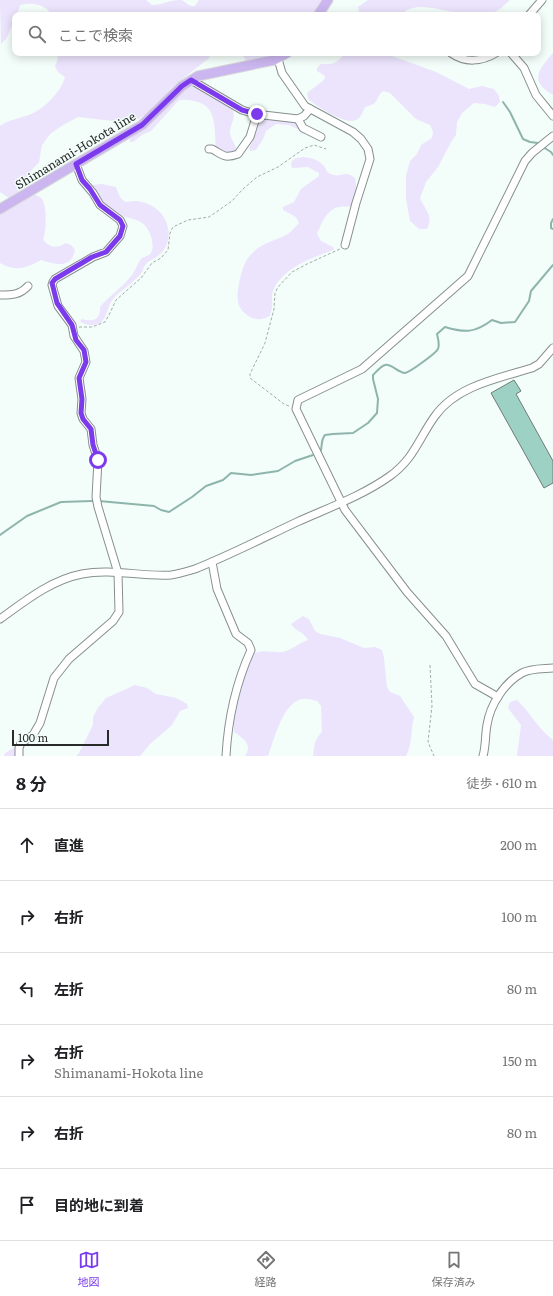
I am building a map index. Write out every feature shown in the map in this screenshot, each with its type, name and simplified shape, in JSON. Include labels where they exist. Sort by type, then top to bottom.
[{"type":"main road","points":[[320,12],[328,0]]},
{"type":"main road","name":"Shimanami-Hokota line","points":[[0,209],[142,125],[182,86],[198,76],[278,59],[282,56]]},
{"type":"street","points":[[532,12],[542,0]]},
{"type":"street","points":[[457,56],[471,61],[484,59],[490,56]]},
{"type":"street","points":[[514,56],[524,68],[536,95],[553,116]]},
{"type":"street","points":[[278,59],[282,73],[301,101],[310,109],[353,132],[361,139],[370,154],[370,160],[356,202],[345,245]]},
{"type":"street","points":[[191,80],[242,110],[257,114],[298,119],[304,116],[310,109]]},
{"type":"street","points":[[209,149],[212,149],[219,155],[227,156],[238,154],[250,137],[257,114]]},
{"type":"street","points":[[298,119],[303,128],[321,137]]},
{"type":"street","points":[[498,697],[475,684],[446,636],[407,592],[345,510],[296,409],[298,400],[362,369],[468,276],[526,160],[532,153],[553,136]]},
{"type":"street","points":[[19,756],[19,748],[21,743],[33,735],[40,724],[54,678],[68,659],[113,621],[119,612],[118,573],[96,497],[98,460],[93,445],[91,429],[83,419],[81,413],[82,399],[79,378],[84,368],[85,356],[83,347],[74,336],[72,325],[57,303],[52,282],[92,257],[106,252],[120,236],[123,226],[120,220],[100,205],[90,189],[82,180],[76,164]]},
{"type":"street","points":[[0,295],[17,294],[28,286]]},
{"type":"street","points":[[0,619],[48,586],[69,577],[84,573],[173,575],[195,569],[378,484],[401,467],[410,457],[435,416],[444,406],[466,391],[479,385],[532,368],[539,364],[553,348]]},
{"type":"street","points":[[212,562],[217,590],[236,634],[248,643],[251,650],[235,694],[227,732],[226,756]]},
{"type":"street","points":[[483,756],[490,712],[498,697],[510,682],[524,672],[553,668]]},
{"type":"path","points":[[73,330],[79,327],[92,328],[105,322],[116,300],[141,278],[152,263],[161,258],[168,250],[170,234],[173,227],[188,220],[209,217],[232,201],[243,189],[258,177],[278,167],[305,148],[314,145],[326,149]]},
{"type":"path","points":[[296,409],[284,404],[250,378],[250,374],[257,362],[267,337],[274,309],[275,293],[282,282],[292,272],[340,249],[345,245]]},
{"type":"path","points":[[430,665],[432,706],[428,742],[434,756]]},
{"type":"shaded area","points":[[0,0],[146,0],[152,5],[180,0],[189,5],[195,6],[199,0],[322,0],[315,12],[50,12],[42,6],[25,4],[20,5],[18,12],[12,12],[12,26],[6,39],[1,44]]},
{"type":"shaded area","points":[[368,0],[510,0],[494,12],[455,12],[419,7],[406,10],[404,12],[359,12],[358,7]]},
{"type":"shaded area","points":[[553,53],[553,95],[545,90],[541,85],[538,80],[538,75],[543,65]]},
{"type":"shaded area","points":[[58,56],[210,56],[171,88],[158,106],[138,119],[122,122],[78,117],[50,134],[42,145],[39,162],[29,173],[30,185],[9,198],[0,192],[0,126],[9,121],[32,114],[50,101],[63,83],[65,77],[58,72],[55,66],[58,59]]},
{"type":"shaded area","points":[[244,56],[270,56],[265,58],[246,61]]},
{"type":"shaded area","points":[[342,56],[392,56],[436,72],[469,89],[482,86],[494,89],[499,96],[500,102],[495,107],[474,103],[462,113],[457,122],[456,135],[438,167],[426,182],[420,198],[430,220],[427,229],[419,229],[410,221],[406,199],[406,176],[410,161],[417,154],[421,145],[432,138],[433,132],[430,125],[416,119],[390,93],[383,91],[373,104],[365,107],[362,114],[356,120],[345,120],[317,106],[308,99],[307,93],[324,80],[325,76],[317,71],[317,68],[321,64],[335,63]]},
{"type":"shaded area","points":[[190,85],[222,101],[232,110],[234,116],[230,133],[237,150],[236,152],[224,154],[216,148],[211,113],[202,103],[188,100],[178,101],[151,131],[142,135],[133,142],[129,142],[131,138],[181,90]]},
{"type":"shaded area","points":[[262,117],[294,121],[307,133],[301,133],[298,129],[289,125],[276,124],[266,131],[256,150],[250,151],[249,148]]},
{"type":"shaded area","points":[[303,157],[318,161],[326,168],[327,172],[336,175],[347,174],[355,178],[356,189],[354,200],[351,206],[335,208],[331,211],[320,226],[317,234],[321,241],[333,247],[334,250],[299,264],[283,276],[273,291],[270,316],[262,319],[250,317],[243,312],[238,302],[238,292],[242,273],[248,258],[252,253],[266,243],[288,234],[299,223],[296,217],[283,210],[283,207],[294,202],[301,189],[319,176],[319,173],[308,167],[292,168],[292,161],[296,158]]},
{"type":"shaded area","points":[[102,184],[116,187],[121,198],[126,202],[135,201],[146,203],[156,209],[164,217],[169,236],[162,253],[147,263],[140,275],[113,299],[106,316],[102,321],[98,324],[89,325],[80,321],[82,319],[92,320],[99,315],[100,307],[128,279],[141,259],[151,253],[153,245],[151,235],[143,223],[113,212],[101,204],[91,188],[93,185]]},
{"type":"shaded area","points":[[33,194],[41,198],[45,206],[46,225],[43,240],[54,247],[66,243],[71,245],[75,250],[73,256],[70,261],[62,264],[41,260],[21,268],[5,266],[0,263],[0,213]]},
{"type":"shaded area","points":[[303,616],[309,619],[315,631],[320,634],[340,638],[364,648],[375,647],[382,650],[387,687],[390,692],[400,696],[414,717],[411,742],[406,756],[313,756],[315,742],[322,731],[321,706],[317,701],[302,699],[295,702],[284,714],[268,756],[245,756],[248,748],[246,742],[234,732],[237,677],[241,665],[255,653],[262,651],[283,652],[308,640],[291,624]]},
{"type":"shaded area","points":[[135,685],[147,688],[156,694],[176,698],[187,704],[188,708],[180,711],[172,725],[150,744],[140,756],[76,756],[93,725],[93,717],[106,698]]},
{"type":"shaded area","points":[[517,700],[543,731],[553,740],[553,756],[517,756],[521,725],[508,708],[510,702]]},
{"type":"shaded area","points":[[15,747],[23,752],[24,756],[4,756],[5,753]]},
{"type":"building","points":[[514,380],[521,391],[516,394],[553,461],[553,483],[544,488],[491,393]]},
{"type":"waterway","points":[[503,102],[510,112],[523,139],[538,143]]},
{"type":"waterway","points":[[543,147],[553,155]]},
{"type":"waterway","points":[[553,219],[551,223],[551,228],[553,229]]},
{"type":"waterway","points":[[320,453],[325,435],[353,433],[368,423],[377,413],[378,399],[373,375],[380,368],[387,365],[402,373],[412,370],[428,359],[438,349],[439,343],[437,334],[445,327],[470,331],[475,330],[492,320],[501,323],[515,322],[529,301],[531,291],[553,265]]},
{"type":"waterway","points":[[99,501],[154,506],[169,512],[206,486],[223,480],[231,473],[251,475],[278,471],[295,461],[313,455]]},
{"type":"waterway","points":[[0,535],[27,516],[61,502],[92,501]]},
{"type":"route","points":[[98,460],[93,445],[91,429],[83,419],[81,413],[82,399],[79,378],[86,362],[84,350],[74,336],[72,325],[58,306],[52,282],[92,257],[106,252],[120,236],[123,229],[123,223],[100,205],[90,189],[82,180],[76,164],[142,125],[182,86],[191,80],[242,110],[257,114]]}]
